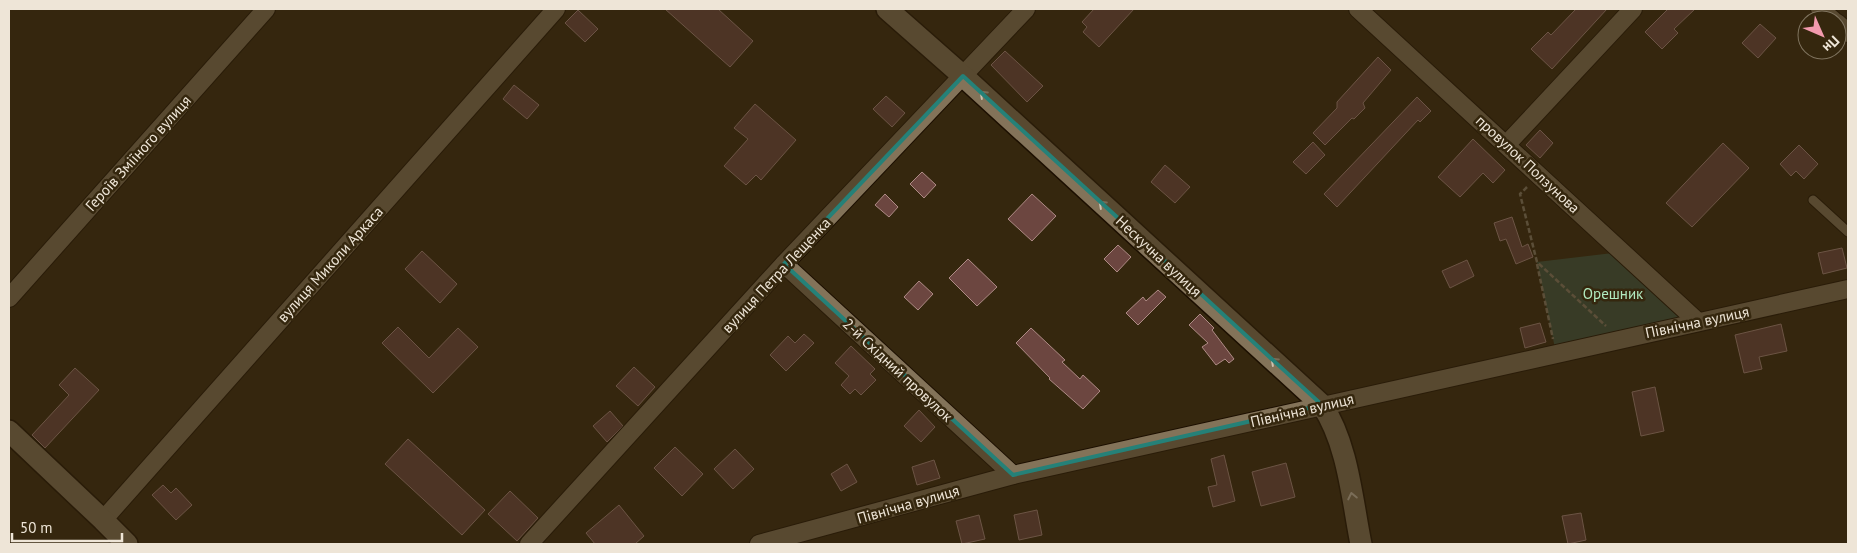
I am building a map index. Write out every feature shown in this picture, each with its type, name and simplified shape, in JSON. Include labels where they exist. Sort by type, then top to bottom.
[{"type":"street","name":"Героїв Зміїного вулиця","points":[[9,298],[266,9]]},
{"type":"street","name":"вулиця Миколи Аркаса","points":[[104,520],[556,9]]},
{"type":"street","name":"Нескучна вулиця","points":[[887,9],[963,76],[1322,405],[1331,418],[1341,443],[1361,544]]},
{"type":"street","name":"вулиця Петра Лещенка","points":[[529,544],[784,264],[1026,9]]},
{"type":"street","name":"провулок Ползунова","points":[[1358,9],[1697,321]]},
{"type":"street","points":[[1506,144],[1633,9]]},
{"type":"street","name":"2-й Східний провулок","points":[[784,264],[1013,475]]},
{"type":"street","name":"Північна вулиця","points":[[759,544],[1013,475],[1697,321],[1848,289]]},
{"type":"street","points":[[9,432],[104,520],[127,544]]},
{"type":"lane","points":[[1813,200],[1848,232]]},
{"type":"path","points":[[1538,173],[1520,194],[1537,262],[1556,353]]},
{"type":"path","points":[[1537,262],[1620,339]]},
{"type":"highlighted area","points":[[963,76],[1322,405],[1013,475],[784,264]]},
{"type":"green space","name":"Орешник","points":[[1613,253],[1689,323],[1556,353],[1537,262]]},
{"type":"building","points":[[665,9],[718,9],[753,41],[730,67]]},
{"type":"building","points":[[1094,9],[1134,9],[1099,47],[1083,32],[1087,27],[1082,22]]},
{"type":"building","points":[[1576,9],[1607,9],[1552,69],[1531,49],[1548,32],[1551,35]]},
{"type":"building","points":[[1668,9],[1695,9],[1674,29],[1678,33],[1662,49],[1645,32]]},
{"type":"building","points":[[578,10],[598,29],[585,42],[565,23]]},
{"type":"building","points":[[1760,24],[1776,38],[1758,58],[1742,43]]},
{"type":"building","points":[[1005,51],[1043,86],[1027,102],[991,65]]},
{"type":"building","points":[[1378,57],[1391,70],[1363,103],[1365,108],[1325,145],[1313,133],[1337,108],[1337,102]]},
{"type":"building","points":[[514,85],[539,105],[527,119],[503,99]]},
{"type":"building","points":[[886,96],[905,113],[892,127],[873,109]]},
{"type":"building","points":[[1417,97],[1431,111],[1420,122],[1418,120],[1337,207],[1324,194]]},
{"type":"building","points":[[755,104],[796,140],[761,180],[756,175],[746,185],[724,166],[748,139],[734,128]]},
{"type":"building","points":[[1540,130],[1553,143],[1540,158],[1526,145]]},
{"type":"building","points":[[1473,139],[1505,170],[1493,183],[1483,173],[1460,197],[1438,177]]},
{"type":"building","points":[[1313,142],[1325,155],[1306,174],[1293,162]]},
{"type":"building","points":[[1723,143],[1749,168],[1692,227],[1666,203]]},
{"type":"building","points":[[1799,145],[1818,164],[1804,179],[1796,171],[1791,176],[1780,164]]},
{"type":"building","points":[[1165,165],[1190,187],[1175,203],[1151,182]]},
{"type":"building","points":[[922,172],[936,185],[924,198],[910,184]]},
{"type":"building","points":[[885,194],[898,207],[889,217],[875,205]]},
{"type":"building","points":[[1032,194],[1056,216],[1032,241],[1008,219]]},
{"type":"building","points":[[1512,217],[1522,247],[1528,244],[1533,257],[1516,264],[1506,239],[1500,241],[1494,223]]},
{"type":"building","points":[[1118,245],[1131,257],[1117,272],[1104,259]]},
{"type":"building","points":[[1842,248],[1847,268],[1823,274],[1818,253]]},
{"type":"building","points":[[422,251],[457,284],[440,303],[405,269]]},
{"type":"building","points":[[968,259],[997,287],[977,306],[949,278]]},
{"type":"building","points":[[1467,260],[1474,276],[1450,288],[1442,271]]},
{"type":"building","points":[[919,281],[933,294],[918,310],[904,297]]},
{"type":"building","points":[[1158,290],[1166,297],[1138,325],[1126,313],[1143,297],[1146,301]]},
{"type":"building","points":[[1200,314],[1214,328],[1212,330],[1234,359],[1229,363],[1225,359],[1216,365],[1202,347],[1208,343],[1189,325]]},
{"type":"building","points":[[1540,323],[1546,342],[1525,348],[1520,328]]},
{"type":"building","points":[[1781,324],[1787,351],[1759,357],[1762,369],[1744,373],[1735,335]]},
{"type":"building","points":[[398,327],[429,358],[458,328],[478,347],[433,393],[382,343]]},
{"type":"building","points":[[1031,328],[1065,360],[1062,362],[1080,379],[1083,375],[1100,391],[1083,409],[1049,379],[1016,343]]},
{"type":"building","points":[[804,334],[814,343],[786,371],[770,355],[788,336],[795,343]]},
{"type":"building","points":[[851,346],[875,369],[870,374],[876,380],[861,395],[855,389],[850,394],[841,385],[849,376],[835,363]]},
{"type":"building","points":[[634,367],[655,387],[638,406],[616,386]]},
{"type":"building","points":[[75,368],[99,390],[45,448],[32,435],[69,395],[59,385]]},
{"type":"building","points":[[1655,387],[1664,431],[1641,436],[1632,392]]},
{"type":"building","points":[[919,410],[935,427],[921,442],[904,426]]},
{"type":"building","points":[[610,411],[623,426],[607,442],[593,426]]},
{"type":"building","points":[[408,439],[485,510],[462,535],[385,464]]},
{"type":"building","points":[[675,447],[703,474],[682,496],[654,468]]},
{"type":"building","points":[[735,449],[754,469],[733,489],[714,469]]},
{"type":"building","points":[[1224,455],[1235,501],[1213,507],[1208,487],[1217,485],[1211,459]]},
{"type":"building","points":[[934,460],[940,478],[917,485],[912,467]]},
{"type":"building","points":[[1286,463],[1295,497],[1261,506],[1252,472]]},
{"type":"building","points":[[847,464],[857,482],[841,491],[831,474]]},
{"type":"building","points":[[163,485],[171,493],[176,488],[192,505],[176,520],[152,495]]},
{"type":"building","points":[[510,491],[538,518],[517,541],[488,514]]},
{"type":"building","points":[[619,505],[644,536],[635,544],[595,544],[586,533]]},
{"type":"building","points":[[1037,510],[1042,535],[1019,540],[1014,515]]},
{"type":"building","points":[[1581,513],[1586,540],[1568,544],[1562,516]]},
{"type":"building","points":[[979,515],[985,539],[962,544],[956,521]]}]
